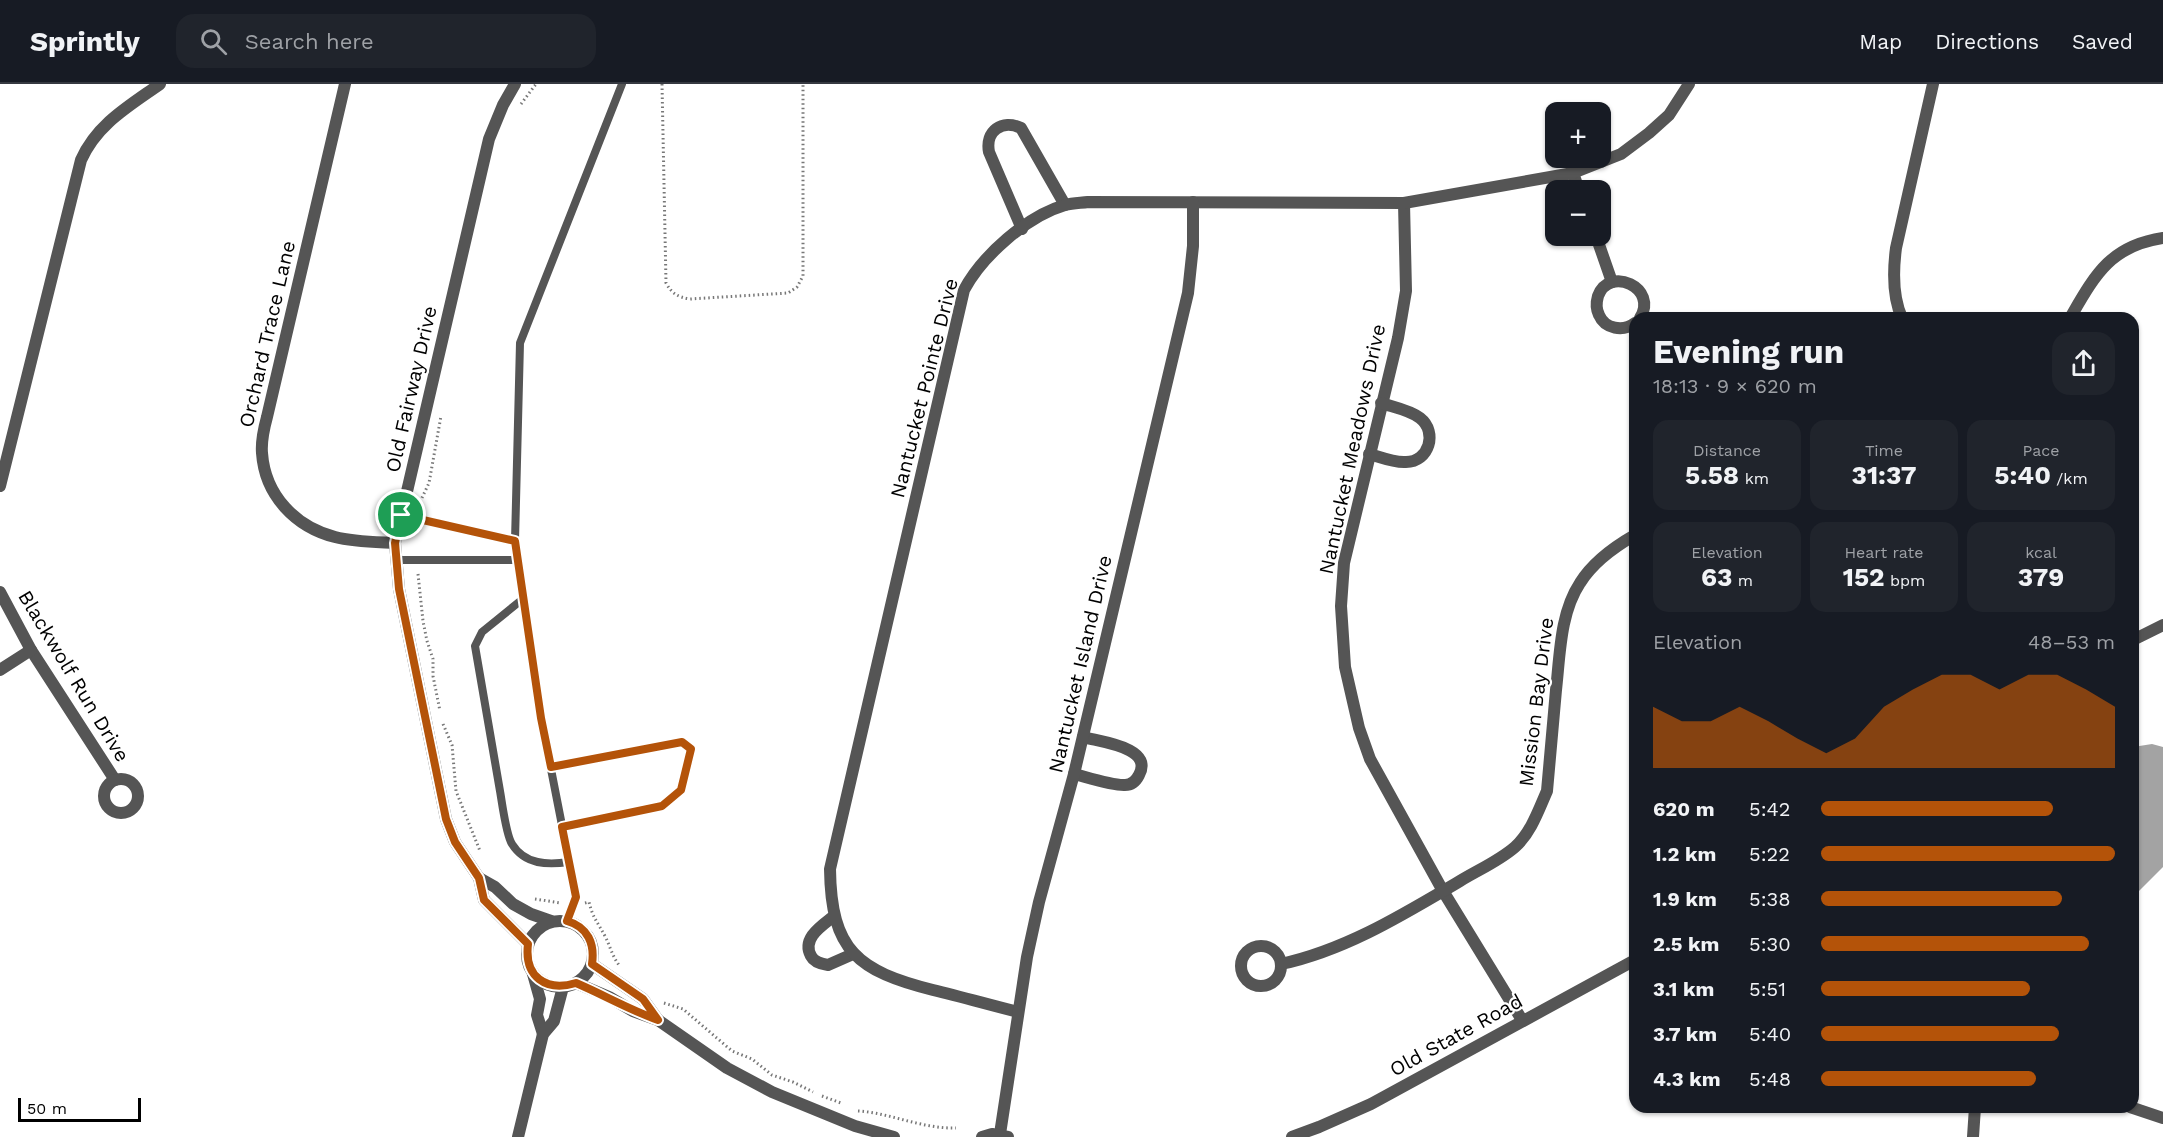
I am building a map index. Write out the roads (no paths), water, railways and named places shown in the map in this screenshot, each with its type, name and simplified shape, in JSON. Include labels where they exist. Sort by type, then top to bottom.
[{"type":"street","points":[[0,486],[81,160],[88,144],[107,121],[160,84]]},
{"type":"street","name":"Orchard Trace Lane","points":[[345,84],[267,417],[262,452],[264,469],[276,494],[291,514],[304,525],[338,538],[395,543]]},
{"type":"street","name":"Old Fairway Drive","points":[[515,84],[489,139],[395,543],[399,589],[446,819],[455,842],[479,878],[484,900],[528,944]]},
{"type":"street","name":"Nantucket Pointe Drive","points":[[1018,1012],[901,982],[874,971],[853,954],[842,936],[834,916],[830,892],[830,869],[964,290],[972,275],[994,250],[1043,214],[1065,206],[1088,202],[1404,203],[1573,172],[1621,153],[1649,133],[1668,115],[1689,84]]},
{"type":"street","points":[[1901,312],[1894,281],[1896,248],[1934,84]]},
{"type":"street","points":[[1022,229],[989,152],[989,137],[998,126],[1007,124],[1021,128],[1065,206]]},
{"type":"street","points":[[1573,172],[1576,180]]},
{"type":"street","name":"Nantucket Island Drive","points":[[1004,1135],[1018,1012],[1039,902],[1074,774],[1188,293],[1193,202]]},
{"type":"street","name":"Nantucket Meadows Drive","points":[[1404,203],[1406,291],[1398,338],[1380,403],[1344,564],[1341,606],[1345,667],[1359,728],[1370,759],[1443,891],[1522,1020]]},
{"type":"street","points":[[2074,312],[2097,275],[2115,255],[2152,239],[2163,238]]},
{"type":"street","points":[[1599,246],[1612,282]]},
{"type":"street","points":[[1629,326],[1616,328],[1602,321],[1596,307],[1600,291],[1612,282],[1628,282],[1640,292],[1644,306],[1642,312]]},
{"type":"street","points":[[1369,454],[1408,462],[1424,455],[1429,444],[1430,435],[1423,420],[1416,415],[1380,403]]},
{"type":"street","name":"Mission Bay Drive","points":[[1281,964],[1307,959],[1346,942],[1443,891],[1516,846],[1539,811],[1546,791],[1560,653],[1567,609],[1580,583],[1595,564],[1629,538]]},
{"type":"street","name":"Blackwolf Run Drive","points":[[0,592],[31,650],[115,780]]},
{"type":"street","points":[[2139,637],[2163,626]]},
{"type":"street","points":[[0,670],[31,650]]},
{"type":"street","points":[[1074,774],[1125,785],[1137,780],[1141,772],[1140,759],[1131,750],[1083,737]]},
{"type":"street","name":"Old Fairway Drive","points":[[479,878],[495,887],[513,904],[551,921]]},
{"type":"street","points":[[834,916],[813,934],[808,946],[809,953],[815,961],[828,965],[853,954]]},
{"type":"street","points":[[533,974],[549,986],[563,987],[576,983],[587,974],[594,952],[591,940],[584,930],[567,921],[551,921],[540,926],[528,944],[528,965],[540,999],[537,1015],[543,1034]]},
{"type":"street","name":"Old State Road","points":[[1292,1137],[1319,1128],[1371,1104],[1629,963]]},
{"type":"street","points":[[592,964],[643,999],[658,1020]]},
{"type":"street","points":[[576,983],[609,997],[633,1011],[658,1020],[727,1068],[772,1092],[855,1126],[894,1137]]},
{"type":"street","points":[[518,1137],[543,1034],[554,1021],[563,987]]},
{"type":"street","points":[[2139,1110],[2163,1118]]},
{"type":"street","points":[[1973,1137],[1975,1113]]},
{"type":"street","points":[[982,1137],[992,1134],[1004,1135]]},
{"type":"lane","points":[[567,921],[576,897],[541,718],[515,541],[520,343],[622,84]]},
{"type":"lane","points":[[401,515],[515,541]]},
{"type":"lane","points":[[396,560],[518,561]]},
{"type":"lane","points":[[524,598],[482,632],[475,646],[511,844],[523,856],[536,863],[547,865],[569,862]]},
{"type":"lane","points":[[551,767],[682,742],[691,749],[681,790],[662,806],[562,827]]}]
